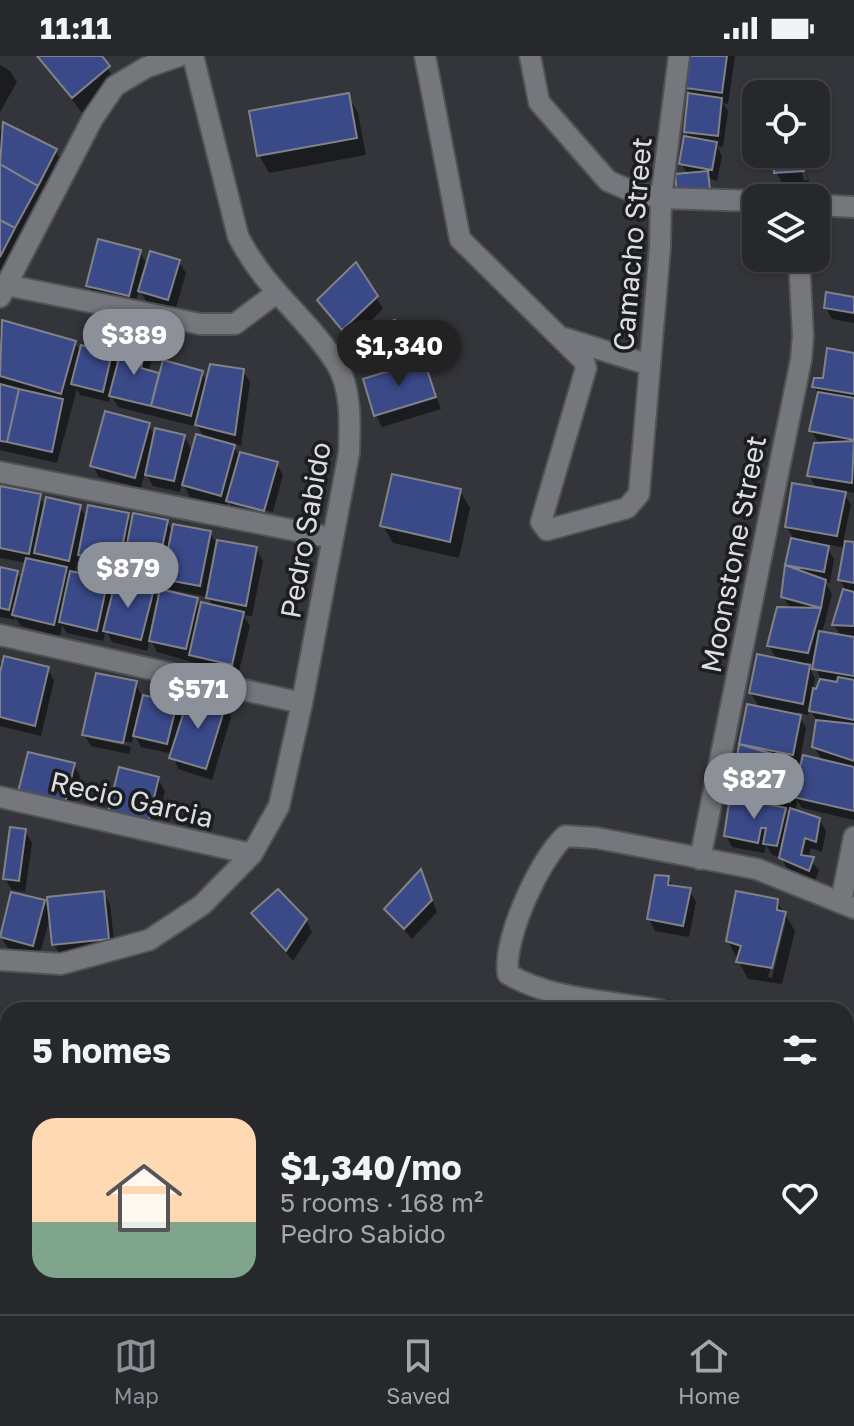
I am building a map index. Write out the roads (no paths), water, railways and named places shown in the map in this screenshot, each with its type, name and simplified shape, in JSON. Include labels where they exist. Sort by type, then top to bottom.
[{"type":"street","points":[[179,56],[147,67],[115,86],[93,118],[3,291],[200,324],[235,324],[275,294]]},
{"type":"street","name":"Pedro Sabido","points":[[0,960],[61,964],[149,940],[202,905],[252,854],[279,806],[302,703],[349,453],[351,412],[337,365],[251,263],[238,236],[193,56]]},
{"type":"street","points":[[425,56],[460,239],[564,338],[650,365]]},
{"type":"street","points":[[530,56],[539,102],[608,181],[636,193],[661,198],[742,201]]},
{"type":"street","name":"Camacho Street","points":[[564,338],[586,368],[542,527],[547,530],[634,504],[639,494],[661,198],[679,56]]},
{"type":"street","points":[[830,206],[854,207]]},
{"type":"street","name":"Moonstone Street","points":[[700,859],[801,360],[800,272]]},
{"type":"street","points":[[0,472],[333,538]]},
{"type":"street","points":[[0,635],[302,703]]},
{"type":"street","name":"Recio Garcia","points":[[0,797],[252,854]]},
{"type":"street","points":[[616,1002],[525,984],[508,974],[506,957],[511,935],[548,858],[565,836],[597,838],[757,869],[848,905],[854,837]]}]
